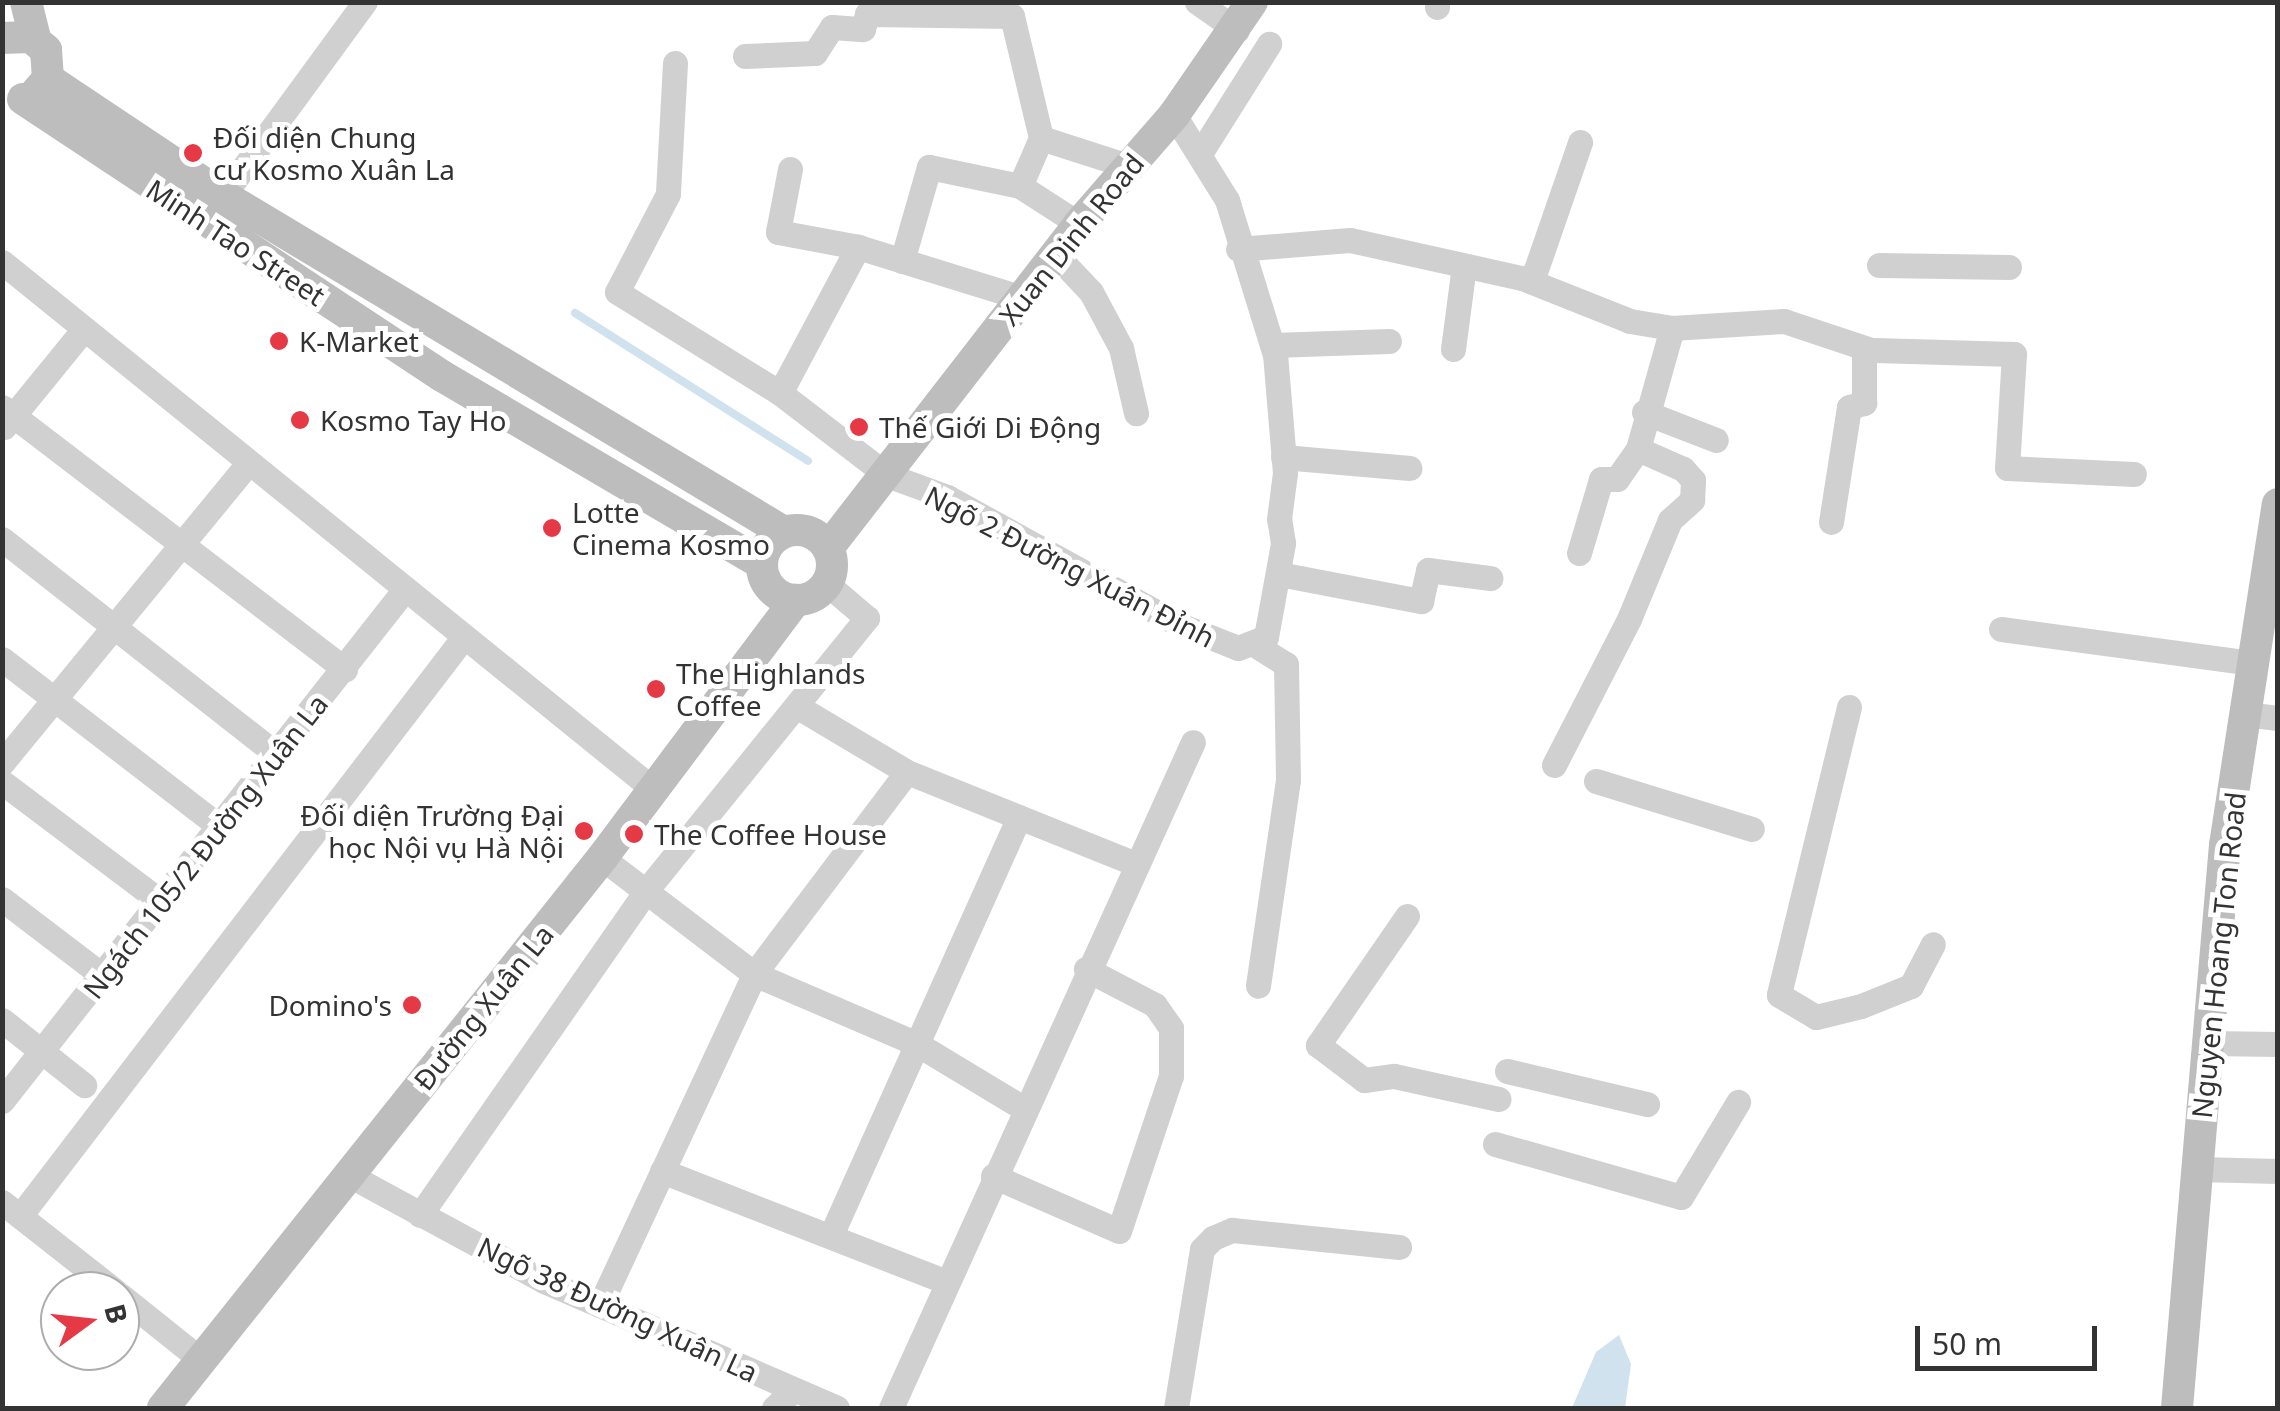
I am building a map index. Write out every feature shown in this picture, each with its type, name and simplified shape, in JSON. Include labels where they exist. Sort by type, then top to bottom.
[{"type":"street","points":[[16,93],[50,59],[19,39],[26,2]]},
{"type":"street","points":[[214,209],[365,2]]},
{"type":"street","points":[[1197,2],[1244,16]]},
{"type":"street","points":[[745,56],[815,53],[832,27],[863,29],[867,8],[1012,16],[1041,138],[1020,186]]},
{"type":"street","name":"Xuan Dinh Road","points":[[887,475],[1079,224],[1174,115],[1244,16]]},
{"type":"street","points":[[1201,152],[1270,44]]},
{"type":"street","name":"Ngõ 2 Đường Xuân Đỉnh","points":[[675,63],[668,194],[617,292],[780,394],[887,475],[948,497],[1219,645],[1255,645]]},
{"type":"street","name":"Minh Tao Street","points":[[16,93],[784,532]]},
{"type":"street","points":[[1174,115],[1201,152],[1227,200],[1238,249],[1263,300],[1272,345],[1283,457],[1279,574],[1266,637],[1255,645],[1286,664],[1288,780],[1258,986]]},
{"type":"street","points":[[1041,138],[1128,166]]},
{"type":"street","points":[[1532,281],[1580,142]]},
{"type":"street","points":[[902,260],[929,167],[1020,186],[1079,224]]},
{"type":"street","points":[[790,169],[778,232],[858,247],[1023,298]]},
{"type":"street","name":"Minh Tao Street","points":[[214,209],[442,376],[762,564]]},
{"type":"street","points":[[1238,249],[1350,240],[1532,281],[1630,321],[1672,328],[1784,321],[1869,350],[2014,354],[2007,468],[2134,474]]},
{"type":"street","points":[[780,394],[858,247]]},
{"type":"street","points":[[1056,255],[1091,292],[1121,348],[1136,413]]},
{"type":"street","points":[[2,262],[653,789]]},
{"type":"street","points":[[1879,265],[2008,268]]},
{"type":"street","points":[[1454,350],[1464,266]]},
{"type":"street","points":[[1579,553],[1601,479],[1617,480],[1638,449],[1644,412],[1672,328]]},
{"type":"street","points":[[83,330],[6,416],[185,544],[345,669]]},
{"type":"street","points":[[1272,345],[1389,342]]},
{"type":"street","points":[[1830,522],[1849,407],[1864,403],[1869,350]]},
{"type":"street","points":[[1644,412],[1716,440]]},
{"type":"street","points":[[1554,765],[1629,619],[1662,534],[1692,500],[1693,480],[1683,469],[1638,449]]},
{"type":"street","points":[[1283,457],[1410,468]]},
{"type":"street","points":[[4,756],[185,544],[249,462]]},
{"type":"street","points":[[828,548],[812,533],[784,532],[770,542],[762,564],[770,587],[796,600],[813,597],[827,584],[828,548],[887,475]]},
{"type":"street","name":"Nguyen Hoang Ton Road","points":[[2177,1408],[2225,845],[2278,504]]},
{"type":"street","points":[[2,538],[117,624],[278,755]]},
{"type":"street","points":[[1279,574],[1421,601],[1428,570],[1490,578]]},
{"type":"street","points":[[420,1215],[645,892],[867,618],[827,584]]},
{"type":"street","name":"Ngách 105/2 Đường Xuân La","points":[[2,1102],[405,589]]},
{"type":"street","name":"Đường Xuân La","points":[[163,1408],[602,858],[796,600]]},
{"type":"street","points":[[2002,629],[2253,663]]},
{"type":"street","points":[[89,1271],[11,1209],[463,638]]},
{"type":"street","points":[[2,659],[220,827]]},
{"type":"street","points":[[1849,706],[1779,995],[1816,1017],[1860,1006],[1911,986],[1932,944]]},
{"type":"street","points":[[798,707],[906,772],[1133,863]]},
{"type":"street","points":[[2245,714],[2278,718]]},
{"type":"street","points":[[892,1408],[1133,863],[1192,742]]},
{"type":"street","points":[[600,1305],[754,974],[906,772]]},
{"type":"street","points":[[2,782],[161,902]]},
{"type":"street","points":[[1596,782],[1752,829]]},
{"type":"street","points":[[832,1232],[1019,817]]},
{"type":"street","points":[[602,858],[754,974],[916,1044],[1023,1108]]},
{"type":"street","points":[[2,899],[102,976]]},
{"type":"street","points":[[1407,916],[1318,1045],[1364,1080],[1394,1076],[1499,1099]]},
{"type":"street","points":[[993,1176],[1119,1231],[1171,1076],[1170,1028],[1155,1005],[1086,970]]},
{"type":"street","points":[[2,1020],[84,1085]]},
{"type":"street","points":[[2208,1042],[2278,1044]]},
{"type":"street","points":[[1508,1071],[1647,1104]]},
{"type":"street","points":[[1495,1144],[1681,1197],[1738,1102]]},
{"type":"street","points":[[2197,1169],[2278,1171]]},
{"type":"street","points":[[662,1170],[832,1232],[947,1282]]},
{"type":"street","name":"Ngõ 38 Đường Xuân La","points":[[349,1175],[600,1305],[837,1408]]},
{"type":"street","points":[[1176,1408],[1202,1249],[1212,1238],[1232,1230],[1399,1247]]},
{"type":"street","points":[[140,1311],[201,1360]]},
{"type":"street","points":[[774,1408],[794,1390]]},
{"type":"water","points":[[1619,1335],[1631,1364],[1625,1408],[1572,1408],[1596,1352]]},
{"type":"waterway","points":[[575,313],[808,461]]},
{"type":"place","name":"Đối diện Chung cư Kosmo Xuân La","points":[[193,153]]},
{"type":"place","name":"K-Market","points":[[279,341]]},
{"type":"place","name":"Kosmo Tay Ho","points":[[300,420]]},
{"type":"place","name":"Thế Giới Di Động","points":[[859,427]]},
{"type":"place","name":"Lotte Cinema Kosmo","points":[[552,528]]},
{"type":"place","name":"The Highlands Coffee","points":[[656,689]]},
{"type":"place","name":"Đối diện Trường Đại học Nội vụ Hà Nội","points":[[584,831]]},
{"type":"place","name":"The Coffee House","points":[[634,834]]},
{"type":"place","name":"Domino's","points":[[412,1005]]}]
